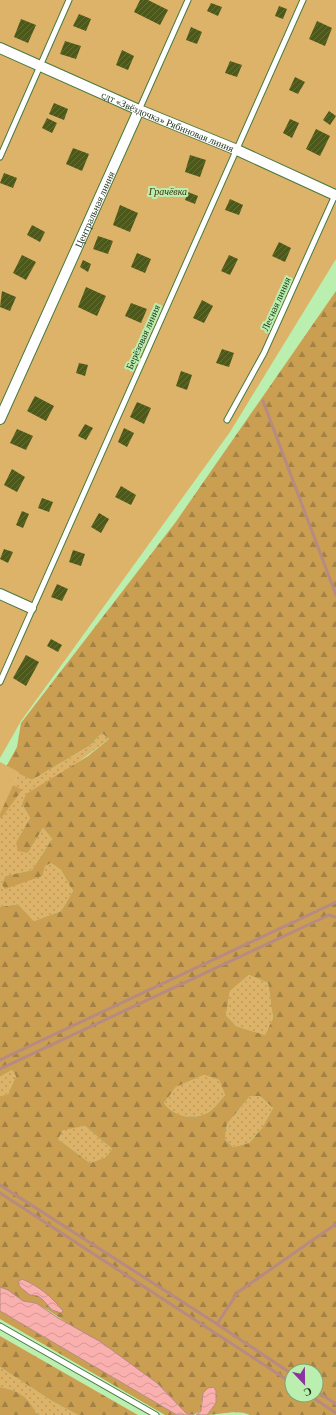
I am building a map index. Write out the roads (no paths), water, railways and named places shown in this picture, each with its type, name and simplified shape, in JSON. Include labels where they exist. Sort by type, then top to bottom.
[{"type":"street","name":"сдт «Звёздочка» Рябиновая линия","points":[[0,48],[139,110],[237,150],[336,194]]},
{"type":"street","name":"Центральная линия","points":[[0,419],[139,110]]},
{"type":"street","points":[[0,594],[32,608]]},
{"type":"lane","points":[[0,157],[69,0]]},
{"type":"lane","name":"Центральная линия","points":[[139,110],[188,0]]},
{"type":"lane","name":"Берёзовая линия","points":[[0,682],[303,0]]},
{"type":"lane","name":"Лесная линия","points":[[227,420],[264,353],[336,194]]},
{"type":"lane","points":[[0,1326],[156,1415]]},
{"type":"water","points":[[22,1279],[45,1292],[63,1311],[61,1313],[52,1310],[38,1296],[30,1295],[20,1287],[18,1282]]},
{"type":"water","points":[[0,1287],[8,1290],[23,1301],[36,1303],[58,1318],[101,1342],[157,1383],[186,1413],[193,1415],[177,1415],[0,1311]]},
{"type":"water","points":[[214,1387],[216,1391],[216,1403],[207,1415],[196,1415],[201,1411],[203,1393],[208,1388]]},
{"type":"waterway","points":[[263,401],[336,595]]},
{"type":"waterway","points":[[0,1060],[336,902]]},
{"type":"waterway","points":[[0,1069],[329,915],[336,917]]},
{"type":"waterway","points":[[0,1185],[284,1369]]},
{"type":"waterway","points":[[0,1193],[284,1378]]},
{"type":"waterway","points":[[217,1324],[238,1292],[336,1224]]},
{"type":"waterway","points":[[324,1396],[336,1404]]},
{"type":"waterway","points":[[321,1403],[336,1413]]},
{"type":"park label","name":"Грачёвка","points":[[168,191]]}]
